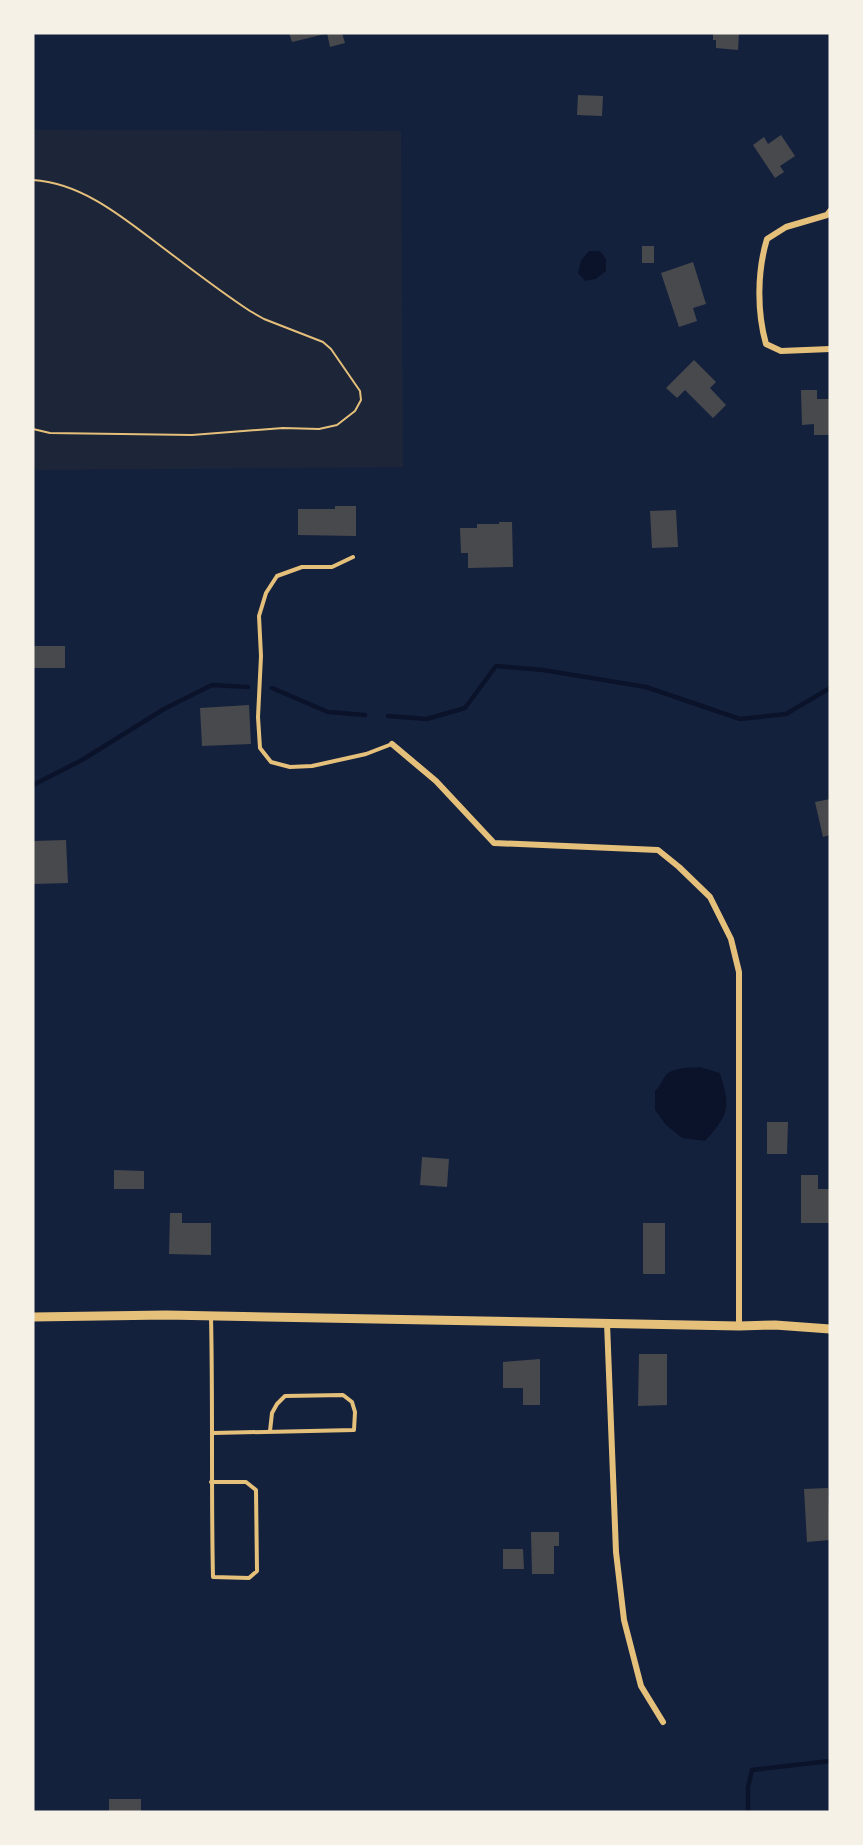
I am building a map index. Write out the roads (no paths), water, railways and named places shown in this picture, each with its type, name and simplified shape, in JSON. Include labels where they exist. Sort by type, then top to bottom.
[{"type":"street","points":[[830,211],[827,215],[786,227],[767,239],[761,259],[761,325],[766,344],[781,351],[830,349]]},
{"type":"street","points":[[392,744],[436,781],[494,843],[658,850],[710,897],[731,939],[739,972],[739,1326]]},
{"type":"street","points":[[33,1317],[212,1316],[775,1325],[830,1329]]},
{"type":"street","points":[[607,1323],[616,1552],[624,1620],[641,1686],[663,1722]]},
{"type":"lane","points":[[353,556],[332,567],[302,567],[277,576],[266,593],[259,616],[260,748],[272,762],[290,766],[312,766],[366,754],[392,744]]},
{"type":"lane","points":[[211,1482],[246,1482],[256,1490],[257,1571],[249,1578],[213,1577],[211,1482],[212,1316]]},
{"type":"lane","points":[[213,1433],[354,1430],[355,1412],[352,1402],[343,1395],[285,1396],[272,1413],[270,1431]]},
{"type":"waterway","points":[[388,716],[427,719],[465,708],[496,666],[543,670],[646,687],[740,719],[786,714],[830,688]]},
{"type":"waterway","points":[[33,785],[82,760],[164,709],[212,685],[248,687]]},
{"type":"waterway","points":[[272,688],[328,712],[365,715]]},
{"type":"waterway","points":[[748,1812],[748,1787],[752,1770],[830,1761]]}]
